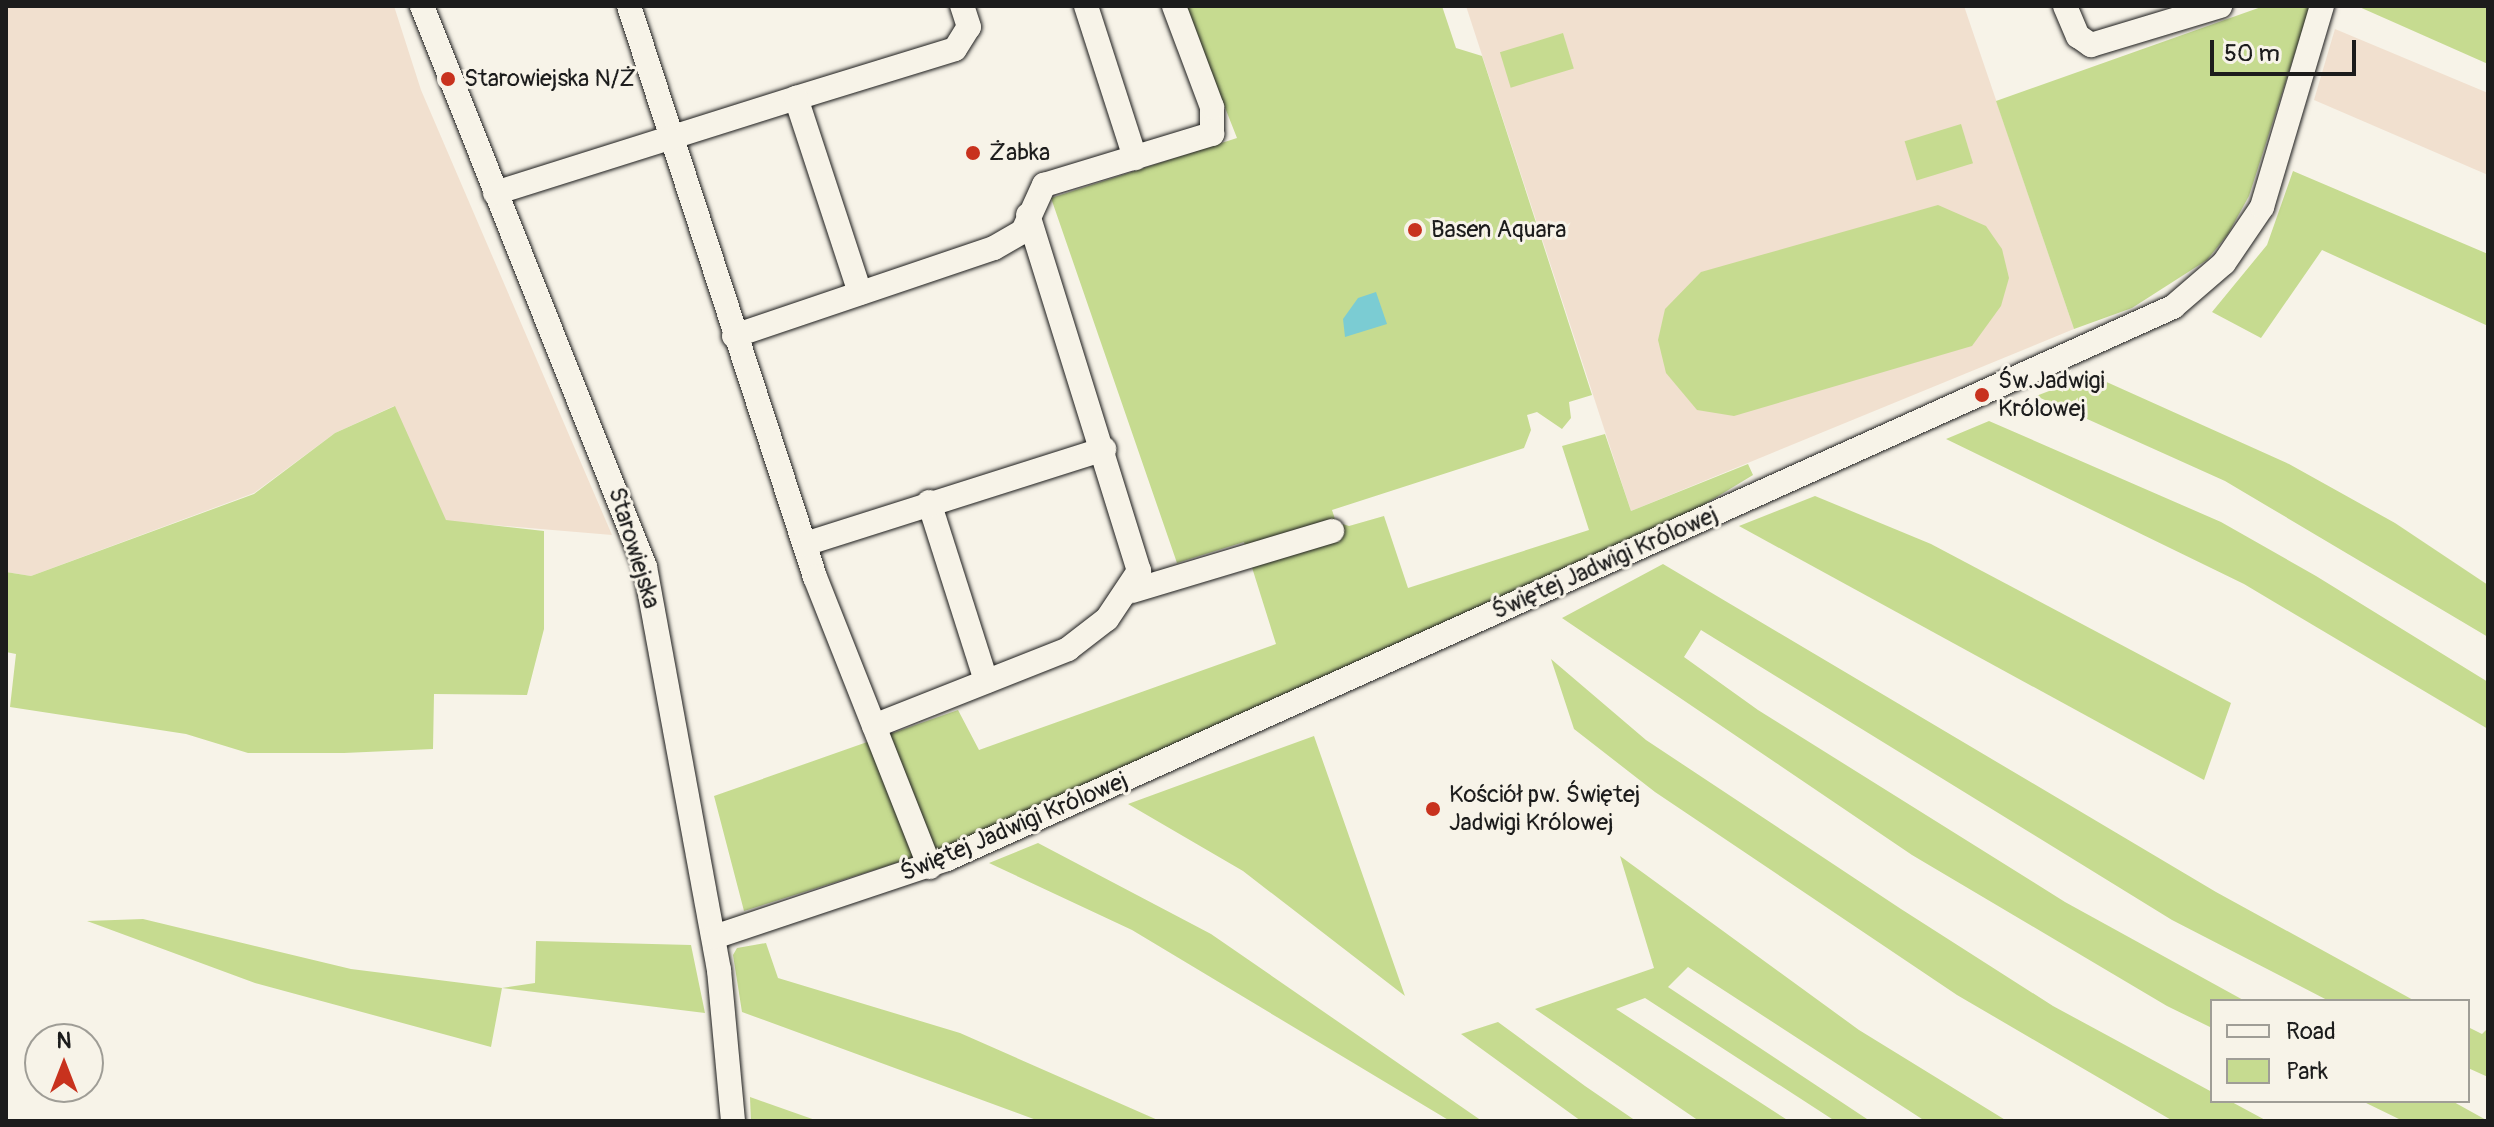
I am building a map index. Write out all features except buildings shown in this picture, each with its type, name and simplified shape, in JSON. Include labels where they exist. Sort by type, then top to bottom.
[{"type":"street","name":"Starowiejska","points":[[422,6],[645,567],[714,937],[733,1121]]},
{"type":"street","points":[[629,6],[667,138],[805,544],[930,867]]},
{"type":"street","points":[[495,193],[955,49],[969,27],[962,6]]},
{"type":"street","points":[[1086,6],[1135,158]]},
{"type":"street","points":[[734,336],[994,248],[1023,231],[1044,185],[1212,134],[1216,122],[1174,6]]},
{"type":"street","points":[[2065,6],[2078,36],[2091,45],[2220,6]]},
{"type":"street","name":"Świętej Jadwigi Królowej","points":[[714,937],[930,867],[2173,307],[2224,263],[2262,207],[2322,6]]},
{"type":"street","points":[[796,98],[860,293]]},
{"type":"street","points":[[1028,215],[1134,537],[1139,571],[1132,591]]},
{"type":"street","points":[[805,544],[929,502],[1104,449]]},
{"type":"street","points":[[929,502],[986,681]]},
{"type":"street","points":[[874,726],[1068,649],[1132,591],[1332,531]]},
{"type":"shaded area","points":[[6,6],[394,6],[421,90],[612,535],[446,521],[394,406],[335,433],[254,493],[31,576],[6,572]]},
{"type":"shaded area","points":[[1466,6],[1964,6],[2074,329],[1631,511]]},
{"type":"shaded area","points":[[2335,29],[2488,93],[2488,175],[2314,100]]},
{"type":"green space","points":[[1185,6],[1442,6],[1456,48],[1482,56],[1592,395],[1569,402],[1571,418],[1562,429],[1537,412],[1527,415],[1531,430],[1524,448],[1332,510],[1336,522],[1349,526],[1384,516],[1408,588],[1589,530],[1562,446],[1605,434],[1631,511],[1748,464],[1753,475],[1697,509],[966,841],[744,911],[714,796],[958,710],[979,750],[1276,644],[1244,542],[1177,563],[1051,198],[1237,138]]},
{"type":"green space","points":[[2264,6],[2310,6],[2249,196],[2228,234],[2207,260],[2132,308],[2074,329],[1996,101]]},
{"type":"green space","points":[[2357,6],[2488,6],[2488,64],[2400,25]]},
{"type":"green space","points":[[1563,33],[1574,68],[1511,88],[1500,52]]},
{"type":"green space","points":[[1961,124],[1973,163],[1917,180],[1905,141]]},
{"type":"green space","points":[[2293,171],[2488,254],[2488,326],[2322,250],[2261,338],[2212,312],[2267,245]]},
{"type":"green space","points":[[1938,205],[1986,226],[2002,249],[2009,278],[2001,306],[1972,346],[1734,416],[1697,410],[1666,373],[1658,340],[1665,309],[1701,272]]},
{"type":"green space","points":[[2091,375],[2289,464],[2395,523],[2488,585],[2488,637],[2225,481],[2036,396]]},
{"type":"green space","points":[[395,406],[446,520],[544,531],[544,629],[527,695],[434,694],[433,749],[344,753],[248,753],[186,734],[10,707],[16,654],[6,652],[6,572],[31,576],[254,494],[335,433]]},
{"type":"green space","points":[[1989,421],[2221,522],[2316,576],[2488,682],[2488,729],[2244,584],[1946,439]]},
{"type":"green space","points":[[1815,496],[1931,544],[2231,703],[2204,780],[1739,526]]},
{"type":"green space","points":[[1663,564],[2216,892],[2411,999],[2325,999],[2172,920],[1701,630],[1684,657],[1758,710],[2065,902],[2241,999],[2210,999],[2210,1027],[2167,1006],[1912,855],[1562,618]]},
{"type":"green space","points":[[1551,659],[1646,740],[1901,909],[2053,1006],[2210,1091],[2210,1103],[2234,1103],[2267,1121],[2173,1121],[1957,995],[1655,792],[1574,729]]},
{"type":"green space","points":[[1314,736],[1405,996],[1243,871],[1128,804]]},
{"type":"green space","points":[[1038,843],[1211,934],[1482,1121],[1450,1121],[1132,930],[989,863]]},
{"type":"green space","points":[[1620,856],[1859,1030],[2007,1121],[1925,1121],[1688,967],[1668,987],[1870,1121],[1835,1121],[1645,998],[1616,1009],[1789,1121],[1699,1121],[1535,1009],[1654,968]]},
{"type":"green space","points":[[143,919],[351,969],[502,988],[491,1047],[255,983],[87,921]]},
{"type":"green space","points":[[536,941],[691,945],[705,1013],[502,988],[535,983]]},
{"type":"green space","points":[[766,943],[778,978],[960,1033],[1160,1121],[1039,1121],[742,1012],[733,955],[737,948]]},
{"type":"green space","points":[[1498,1022],[1636,1121],[1581,1121],[1461,1034]]},
{"type":"green space","points":[[2470,1028],[2482,1034],[2488,1028],[2488,1077],[2470,1069]]},
{"type":"green space","points":[[750,1097],[818,1121],[751,1121]]},
{"type":"green space","points":[[2366,1103],[2456,1103],[2488,1121],[2403,1121]]},
{"type":"water","points":[[1376,292],[1387,324],[1345,337],[1343,319],[1358,298]]},
{"type":"place","name":"Starowiejska N/Ż","points":[[448,79]]},
{"type":"place","name":"Żabka","points":[[973,153]]},
{"type":"place","name":"Basen Aquara","points":[[1415,230]]},
{"type":"place","name":"Św.Jadwigi Królowej","points":[[1982,395]]},
{"type":"place","name":"Kościół pw. Świętej Jadwigi Królowej","points":[[1433,809]]}]
